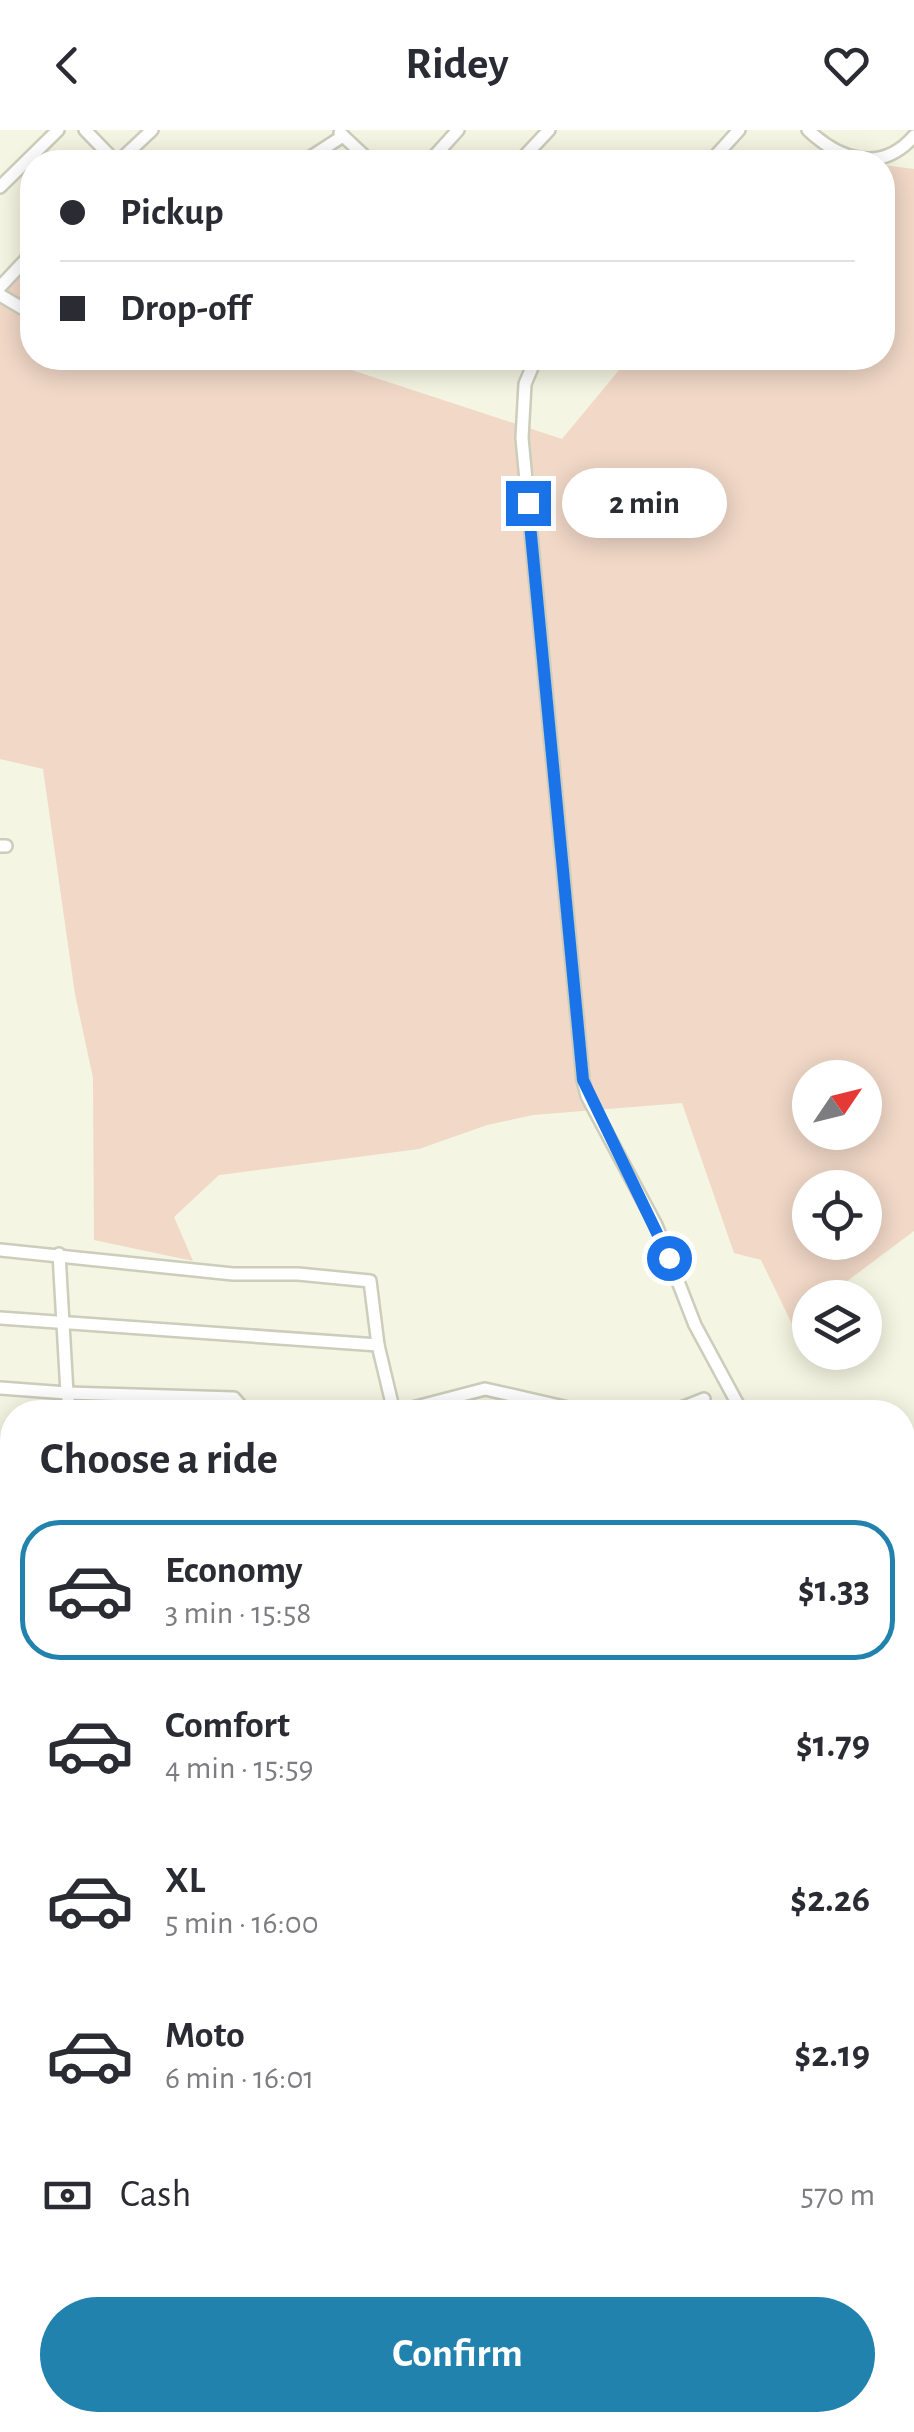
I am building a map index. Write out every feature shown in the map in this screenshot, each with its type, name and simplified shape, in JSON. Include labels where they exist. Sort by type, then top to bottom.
[{"type":"street","points":[[38,150],[58,130]]},
{"type":"street","points":[[85,130],[105,150]]},
{"type":"street","points":[[130,150],[152,130]]},
{"type":"street","points":[[321,150],[362,130]]},
{"type":"street","points":[[440,150],[458,130]]},
{"type":"street","points":[[530,150],[548,130]]},
{"type":"street","points":[[721,150],[739,130]]},
{"type":"street","points":[[808,130],[837,150]]},
{"type":"street","points":[[893,150],[914,136]]},
{"type":"street","points":[[0,188],[20,168]]},
{"type":"street","points":[[0,291],[20,267]]},
{"type":"street","points":[[531,370],[525,384],[522,438],[583,1080],[587,1096],[656,1225],[695,1325],[736,1400]]},
{"type":"street","points":[[0,1250],[233,1274],[298,1274],[370,1281],[378,1345],[393,1400]]},
{"type":"street","points":[[59,1254],[69,1400]]},
{"type":"street","points":[[0,1318],[378,1345]]},
{"type":"street","points":[[0,1388],[236,1400]]},
{"type":"street","points":[[442,1400],[485,1389],[533,1400]]},
{"type":"shaded area","points":[[895,167],[914,169],[914,1231],[882,1255],[882,1170],[792,1170],[792,1260],[875,1260],[849,1280],[792,1280],[792,1324],[761,1260],[734,1253],[682,1103],[533,1115],[487,1125],[419,1149],[219,1175],[174,1217],[193,1261],[94,1240],[93,1078],[75,994],[43,769],[0,759],[0,288],[16,259],[20,260],[20,370],[352,370],[562,439],[619,370],[895,370]]},
{"type":"route","points":[[528,503],[583,1080],[587,1096],[656,1225],[669,1258]]}]
